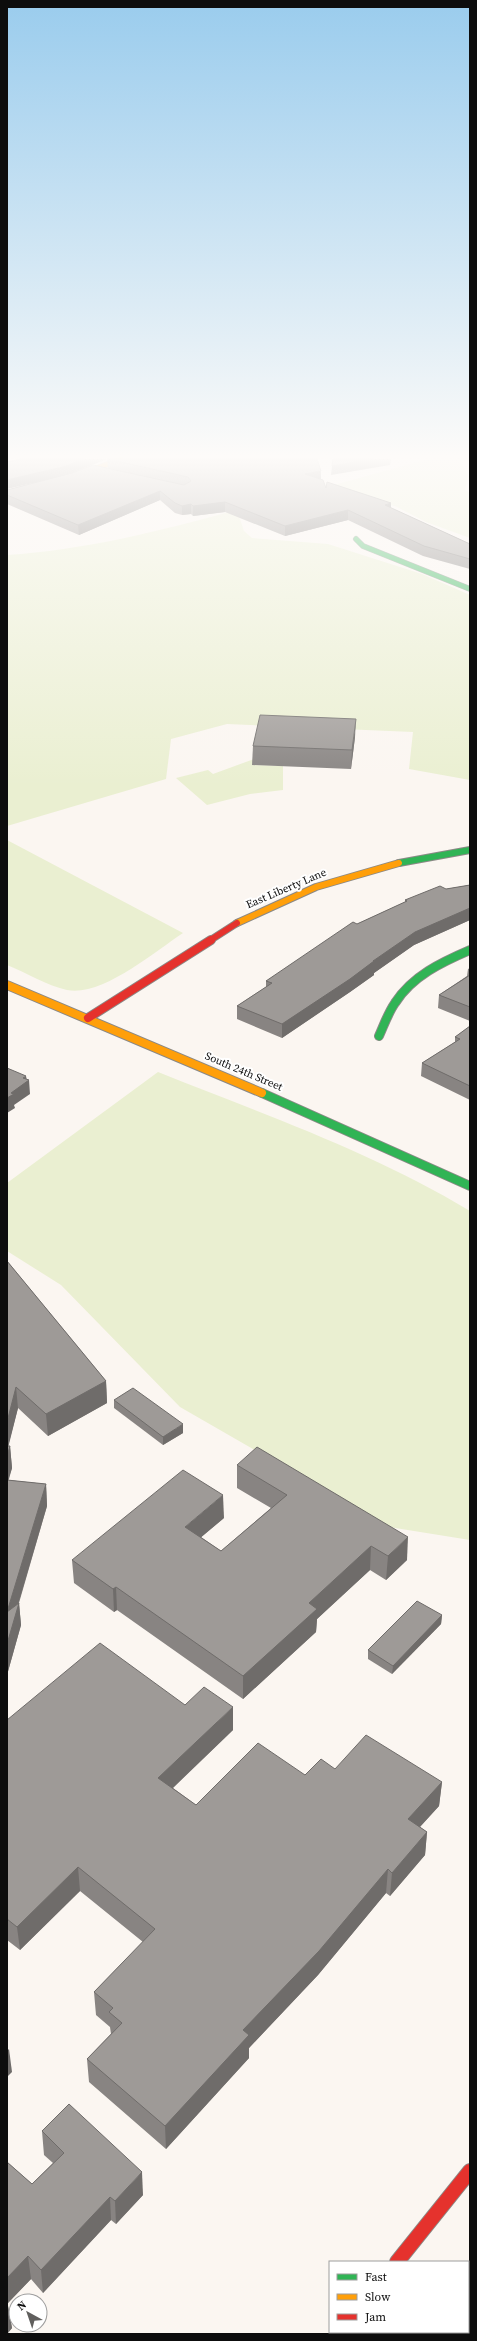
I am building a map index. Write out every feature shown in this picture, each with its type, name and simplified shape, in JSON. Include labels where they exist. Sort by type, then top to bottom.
[{"type":"main road","points":[[417,568],[470,590]]},
{"type":"main road","name":"East Liberty Lane","points":[[88,1018],[230,927],[276,903],[328,882],[359,872],[427,857],[470,850]]},
{"type":"main road","points":[[379,1036],[398,1000],[412,984],[444,962],[470,950]]},
{"type":"main road","name":"South 24th Street","points":[[7,985],[321,1117],[470,1186]]},
{"type":"main road","points":[[398,2261],[470,2171]]},
{"type":"green space","points":[[7,568],[404,568],[422,574],[470,595],[470,780],[409,769],[413,732],[227,724],[171,739],[166,779],[7,826]]},
{"type":"green space","points":[[254,759],[253,765],[283,766],[283,790],[250,794],[207,805],[176,778],[208,770],[213,774]]},
{"type":"green space","points":[[7,840],[183,933],[143,961],[111,980],[96,987],[81,990],[67,990],[60,988],[7,965]]},
{"type":"green space","points":[[158,1072],[356,1152],[395,1170],[470,1211],[470,1540],[389,1527],[180,1407],[61,1285],[7,1251],[7,1183]]},
{"type":"building","points":[[260,715],[356,719],[352,750],[253,746]]},
{"type":"building","points":[[470,885],[470,908],[415,932],[350,979],[282,1024],[237,1006],[272,983],[266,981],[353,922],[357,924],[407,901],[405,900],[440,886],[446,889]]},
{"type":"building","points":[[470,975],[470,1007],[439,995]]},
{"type":"building","points":[[470,1026],[470,1086],[422,1063],[460,1039],[455,1037]]},
{"type":"building","points":[[7,1068],[26,1076],[23,1078],[29,1080],[11,1093],[14,1094],[7,1098]]},
{"type":"building","points":[[7,1261],[106,1381],[46,1414],[16,1387],[7,1422]]},
{"type":"building","points":[[133,1388],[183,1424],[163,1437],[114,1400]]},
{"type":"building","points":[[7,1446],[10,1446],[7,1456]]},
{"type":"building","points":[[257,1447],[408,1537],[388,1556],[371,1546],[309,1603],[317,1609],[243,1676],[116,1587],[113,1589],[72,1560],[183,1470],[223,1495],[185,1527],[221,1551],[287,1495],[237,1465]]},
{"type":"building","points":[[7,1480],[46,1484],[7,1612]]},
{"type":"building","points":[[417,1601],[442,1615],[393,1666],[368,1650]]},
{"type":"building","points":[[19,1603],[7,1644],[7,1612]]},
{"type":"building","points":[[100,1643],[185,1705],[204,1687],[233,1707],[158,1778],[196,1805],[258,1743],[305,1775],[321,1759],[335,1769],[366,1735],[442,1782],[408,1819],[427,1832],[392,1873],[388,1869],[319,1951],[243,2030],[249,2035],[165,2126],[87,2059],[122,2023],[109,2012],[113,2008],[94,1992],[155,1929],[78,1867],[17,1927],[7,1919],[7,1720]]},
{"type":"building","points":[[69,2104],[142,2172],[115,2201],[110,2197],[41,2270],[28,2256],[7,2278],[7,2162],[32,2184],[64,2153],[42,2131]]},
{"type":"traffic: fast","points":[[418,568],[470,589]]},
{"type":"traffic: fast","points":[[399,863],[470,850]]},
{"type":"traffic: fast","points":[[379,1036],[389,1013],[404,991],[430,970],[470,950]]},
{"type":"traffic: fast","points":[[262,1093],[470,1186]]},
{"type":"traffic: slow","points":[[237,923],[256,913],[316,887],[399,863]]},
{"type":"traffic: slow","points":[[7,985],[262,1093]]},
{"type":"traffic: jam","points":[[88,1018],[237,923]]},
{"type":"traffic: jam","points":[[398,2261],[470,2171]]}]
